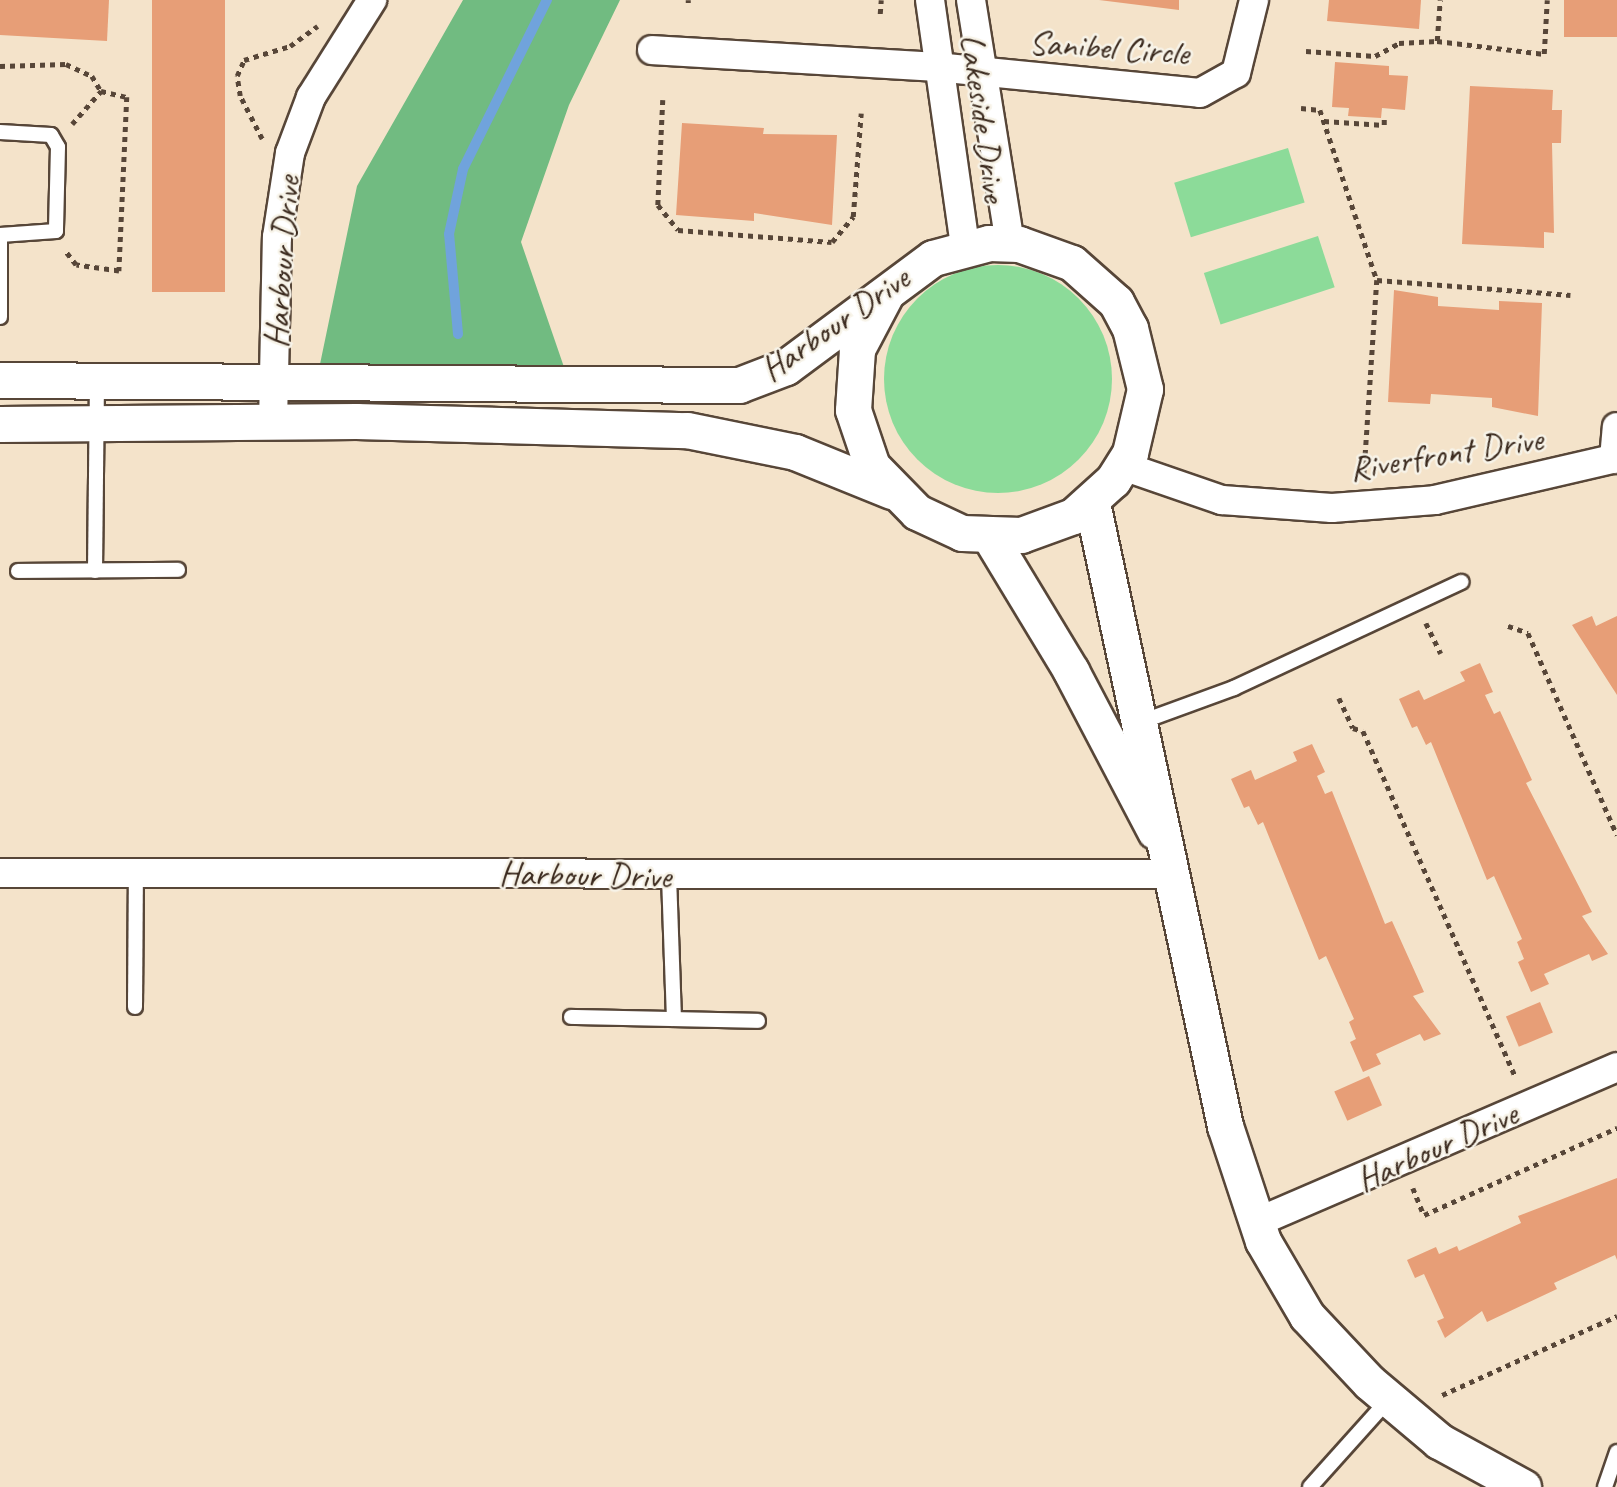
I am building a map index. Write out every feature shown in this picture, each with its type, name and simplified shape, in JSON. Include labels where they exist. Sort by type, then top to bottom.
[{"type":"street","name":"Lakeside Drive","points":[[930,0],[936,67],[965,247]]},
{"type":"street","name":"Lakeside Drive","points":[[971,0],[980,74],[1010,244]]},
{"type":"street","name":"Sanibel Circle","points":[[652,50],[936,67],[980,74],[1212,91],[1236,73],[1254,0]]},
{"type":"street","name":"Harbour Drive","points":[[273,424],[277,237],[288,164],[311,97],[364,12]]},
{"type":"street","name":"Harbour Drive","points":[[0,380],[275,378],[631,386],[751,383],[786,367],[886,294],[922,264],[965,247],[1010,244],[1072,263],[1115,302],[1130,327],[1145,389],[1141,424],[1123,466],[1092,503]]},
{"type":"street","points":[[886,294],[867,322],[852,380],[860,439],[891,491]]},
{"type":"street","points":[[631,386],[631,426]]},
{"type":"street","points":[[0,424],[631,426],[747,439],[891,491],[944,526],[990,537],[1038,531],[1092,503],[1142,722],[1166,858],[1225,1126],[1255,1223],[1307,1316],[1388,1400],[1479,1467],[1523,1487]]},
{"type":"street","points":[[1615,459],[1617,427]]},
{"type":"street","name":"Riverfront Drive","points":[[1123,466],[1222,500],[1356,508],[1484,491],[1615,459]]},
{"type":"street","points":[[990,537],[1166,858]]},
{"type":"street","name":"Harbour Drive","points":[[0,873],[669,876],[1166,858]]},
{"type":"street","name":"Harbour Drive","points":[[1255,1223],[1402,1163],[1617,1068]]},
{"type":"lane","points":[[0,132],[41,132],[54,140],[52,233],[0,235],[0,317]]},
{"type":"lane","points":[[95,571],[97,379]]},
{"type":"lane","points":[[18,570],[178,570]]},
{"type":"lane","points":[[1142,722],[1234,688],[1461,582]]},
{"type":"lane","points":[[135,1007],[136,873]]},
{"type":"lane","points":[[669,876],[674,1019]]},
{"type":"lane","points":[[572,1017],[758,1021]]},
{"type":"lane","points":[[1310,1487],[1388,1400]]},
{"type":"lane","points":[[1605,1487],[1617,1452]]},
{"type":"path","points":[[880,14],[881,0]]},
{"type":"path","points":[[1437,41],[1440,0]]},
{"type":"path","points":[[1306,51],[1375,56],[1399,43],[1437,41],[1544,54],[1547,0]]},
{"type":"path","points":[[288,164],[252,124],[237,76],[244,61],[290,46],[321,24],[364,12]]},
{"type":"path","points":[[0,66],[66,64],[92,76],[101,90],[127,97],[129,110],[119,181],[119,271],[76,265],[52,233]]},
{"type":"path","points":[[54,140],[101,90]]},
{"type":"path","points":[[663,100],[658,205],[678,230],[832,242],[853,217],[860,113]]},
{"type":"path","points":[[1301,108],[1320,110],[1377,280],[1366,470],[1356,508]]},
{"type":"path","points":[[1324,121],[1384,125],[1384,115]]},
{"type":"path","points":[[1377,280],[1570,295]]},
{"type":"path","points":[[1417,603],[1441,654]]},
{"type":"path","points":[[1508,626],[1528,633],[1617,835]]},
{"type":"path","points":[[1339,698],[1353,728],[1363,731],[1529,1107]]},
{"type":"path","points":[[1402,1163],[1424,1215],[1617,1128]]},
{"type":"path","points":[[1442,1395],[1617,1316]]},
{"type":"green space","points":[[463,0],[620,0],[569,105],[521,242],[565,370],[319,369],[357,186]]},
{"type":"green space","points":[[1288,148],[1305,203],[1191,237],[1174,183]]},
{"type":"green space","points":[[1318,236],[1335,287],[1221,324],[1204,273]]},
{"type":"green space","points":[[998,265],[1020,267],[1052,278],[1079,298],[1099,325],[1110,357],[1110,401],[1099,433],[1079,460],[1052,480],[1020,491],[998,493],[976,491],[944,480],[917,460],[897,433],[886,401],[884,379],[886,357],[897,325],[917,298],[944,278],[976,267]]},
{"type":"building","points":[[0,0],[109,0],[107,41],[0,35]]},
{"type":"building","points":[[152,0],[225,0],[225,292],[152,292]]},
{"type":"building","points":[[1099,0],[1179,0],[1179,10]]},
{"type":"building","points":[[1329,0],[1421,0],[1419,29],[1327,21]]},
{"type":"building","points":[[1564,0],[1617,0],[1617,37],[1564,37]]},
{"type":"building","points":[[1335,62],[1389,66],[1389,75],[1408,76],[1405,110],[1382,108],[1381,118],[1348,116],[1349,108],[1332,107]]},
{"type":"building","points":[[1470,86],[1553,90],[1552,110],[1562,110],[1561,143],[1552,143],[1554,233],[1544,232],[1544,248],[1462,244]]},
{"type":"building","points":[[682,123],[764,128],[763,134],[837,135],[832,225],[754,213],[754,221],[676,215]]},
{"type":"building","points":[[1394,290],[1438,297],[1438,306],[1499,310],[1499,301],[1542,303],[1538,416],[1492,407],[1492,398],[1431,394],[1430,404],[1388,402]]},
{"type":"building","points":[[1592,616],[1596,626],[1617,616],[1617,695],[1572,625]]},
{"type":"building","points":[[1480,663],[1493,692],[1485,695],[1494,714],[1500,711],[1532,780],[1526,783],[1592,912],[1582,916],[1608,954],[1592,961],[1589,954],[1544,974],[1549,984],[1531,992],[1518,962],[1524,959],[1517,942],[1522,939],[1494,876],[1487,880],[1431,742],[1426,745],[1417,726],[1412,728],[1399,699],[1419,690],[1424,700],[1465,681],[1460,672]]},
{"type":"building","points":[[1312,744],[1325,772],[1317,776],[1325,794],[1332,791],[1385,924],[1392,921],[1424,992],[1413,996],[1441,1034],[1424,1041],[1420,1034],[1376,1054],[1381,1064],[1363,1072],[1350,1042],[1356,1039],[1349,1022],[1354,1019],[1326,956],[1319,960],[1263,822],[1258,825],[1249,806],[1244,808],[1231,779],[1251,770],[1255,780],[1297,761],[1293,752]]},
{"type":"building","points":[[1540,1002],[1553,1032],[1519,1047],[1506,1016]]},
{"type":"building","points":[[1369,1076],[1382,1105],[1347,1121],[1334,1091]]},
{"type":"building","points":[[1617,1178],[1617,1260],[1615,1255],[1554,1283],[1557,1289],[1487,1322],[1482,1311],[1445,1338],[1437,1321],[1444,1318],[1424,1274],[1415,1278],[1407,1260],[1436,1247],[1439,1254],[1457,1246],[1459,1251],[1521,1223],[1518,1216]]},
{"type":"waterway","points":[[458,334],[449,234],[463,169],[547,0]]}]
